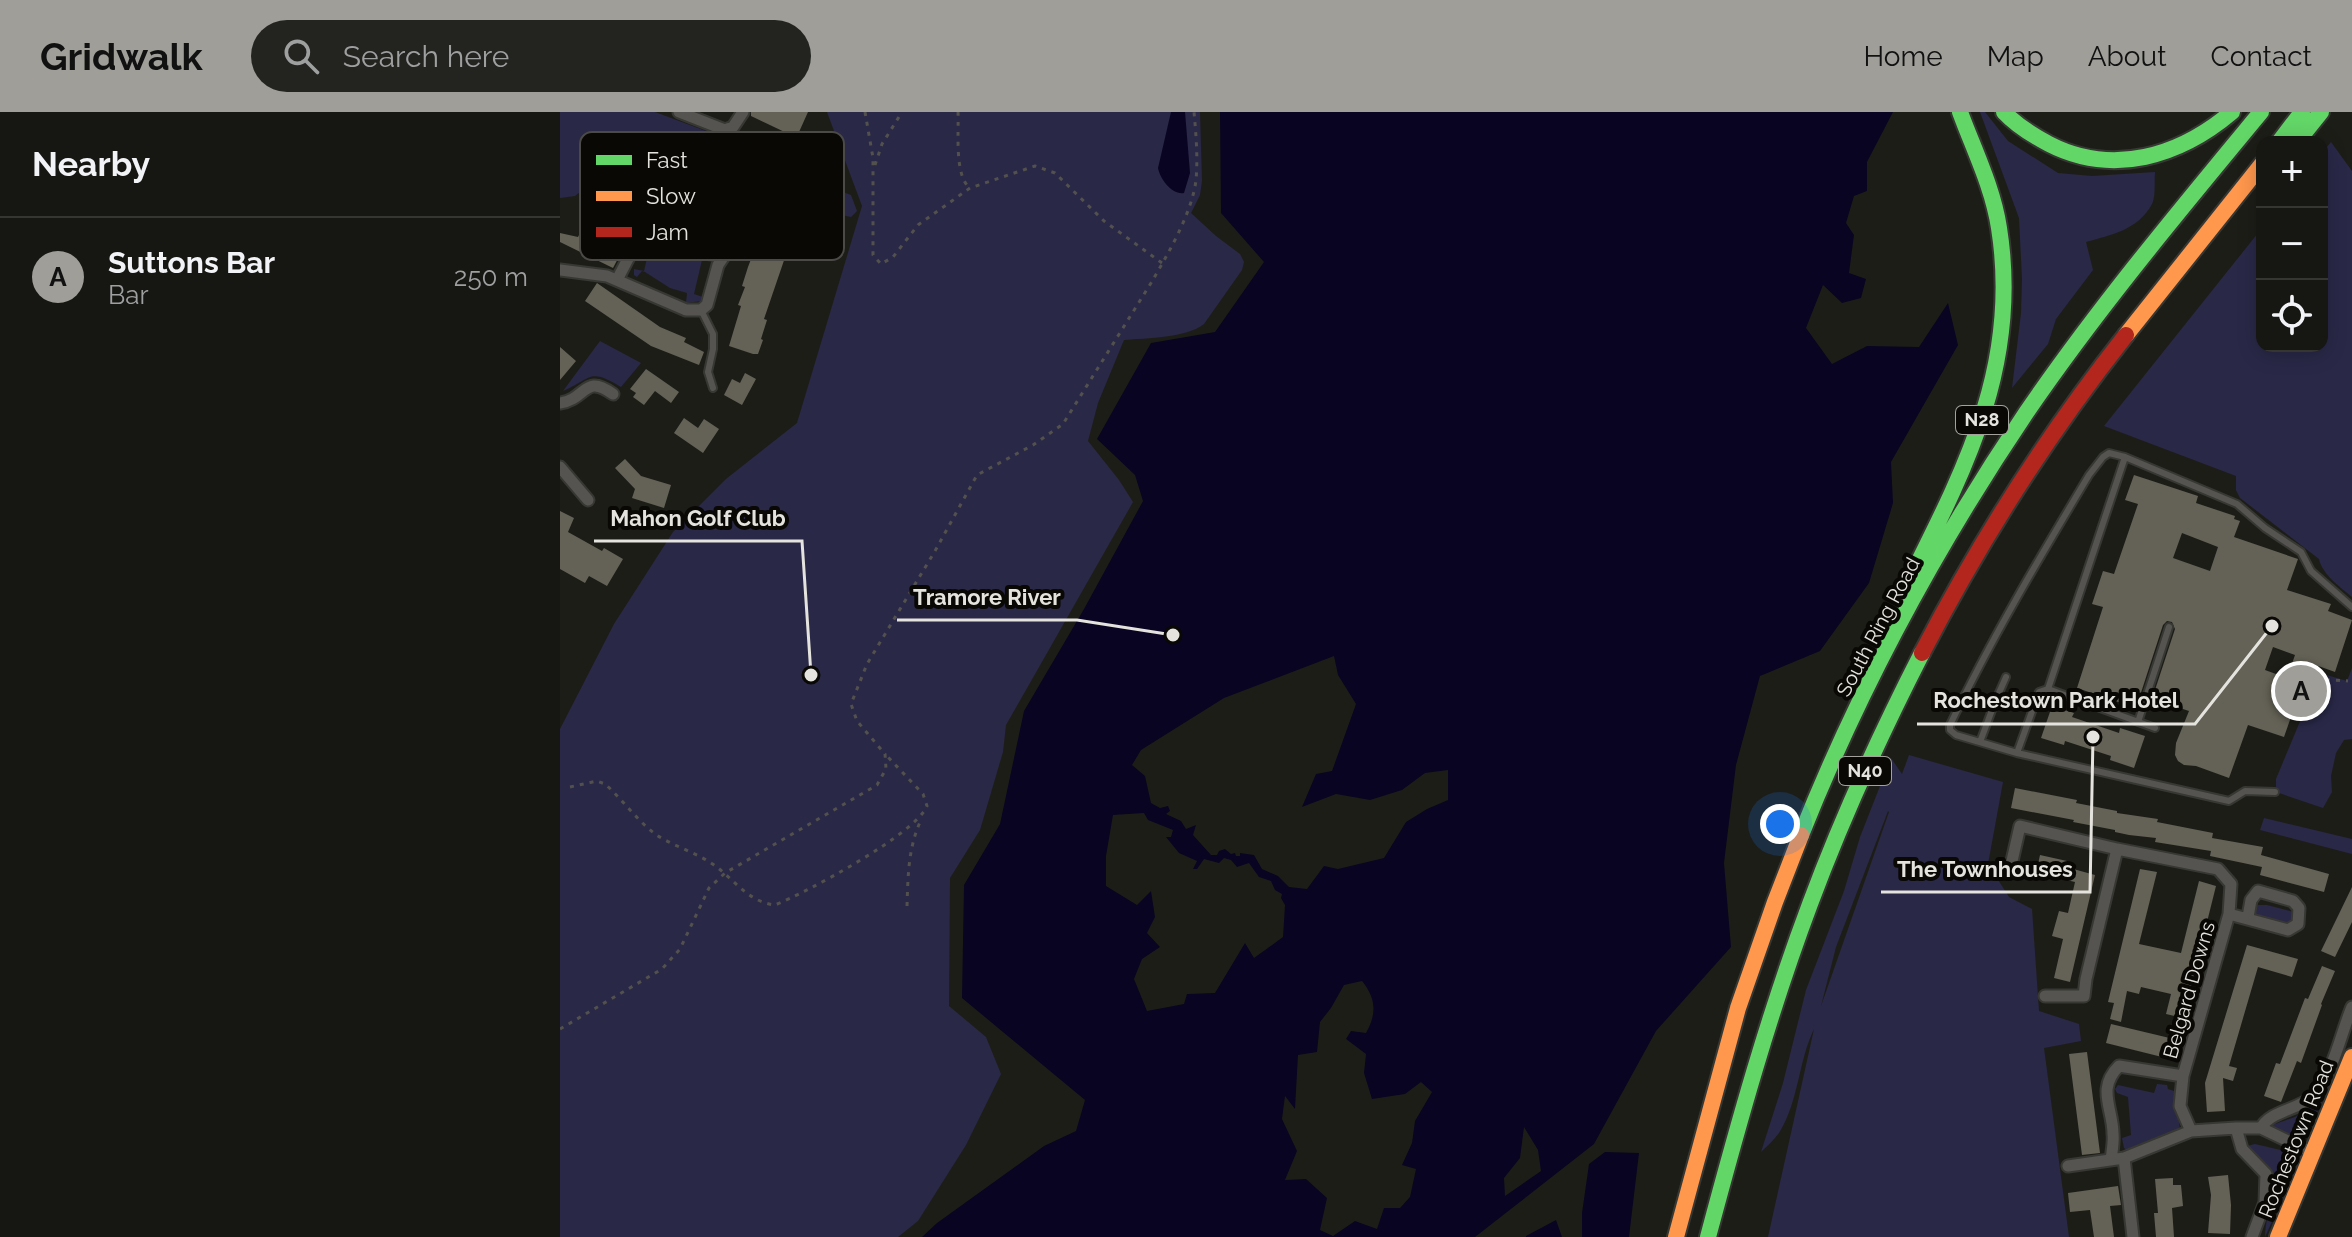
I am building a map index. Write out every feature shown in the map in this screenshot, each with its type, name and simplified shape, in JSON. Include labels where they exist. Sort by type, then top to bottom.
[{"type":"main road","name":"N28","points":[[1855,712],[1900,599],[1968,459],[1991,394],[2001,354],[2005,273],[1999,226],[1960,112]]},
{"type":"main road","points":[[2004,112],[2039,140],[2074,156],[2104,160],[2132,160],[2159,155],[2189,144],[2232,112]]},
{"type":"main road","name":"South Ring Road","points":[[1676,1237],[1748,977],[1801,833],[1855,712],[1908,610],[2025,415],[2133,269],[2261,112]]},
{"type":"main road","points":[[2284,136],[2302,112]]},
{"type":"main road","points":[[2302,136],[2321,112]]},
{"type":"main road","name":"N40","points":[[1708,1237],[1756,1064],[1828,857],[1867,767],[1933,632],[1996,523],[2050,440],[2115,349],[2256,172]]},
{"type":"main road","points":[[2115,349],[2256,194]]},
{"type":"main road","name":"Rochestown Road","points":[[2278,1237],[2352,1057]]},
{"type":"street","points":[[679,112],[725,130],[732,128],[743,112]]},
{"type":"street","points":[[617,280],[627,260]]},
{"type":"street","points":[[560,270],[617,280],[686,310],[701,310],[707,305],[721,260]]},
{"type":"street","points":[[560,403],[596,385],[613,394]]},
{"type":"street","points":[[560,467],[588,500]]},
{"type":"street","name":"Belgard Downs","points":[[2012,861],[2020,826],[2218,869],[2231,884],[2229,914],[2183,1076],[2180,1106],[2191,1131]]},
{"type":"street","points":[[2045,996],[2084,996],[2117,849]]},
{"type":"street","name":"Belgard Downs","points":[[2229,914],[2288,930],[2298,924],[2299,908],[2293,901],[2258,891],[2251,900],[2248,917]]},
{"type":"street","points":[[2261,1128],[2265,1121],[2299,1106],[2314,1095],[2327,1073],[2352,1007]]},
{"type":"street","name":"Belgard Downs","points":[[2111,1160],[2114,1131],[2106,1101],[2111,1074],[2119,1066],[2183,1076]]},
{"type":"street","points":[[2236,1128],[2242,1149],[2266,1174],[2265,1202],[2252,1237]]},
{"type":"street","points":[[2068,1166],[2124,1158],[2191,1131],[2236,1128],[2261,1128],[2313,1153]]},
{"type":"street","points":[[2124,1158],[2133,1237]]},
{"type":"lane","points":[[701,310],[713,334],[708,372],[713,388]]},
{"type":"lane","points":[[2275,792],[2245,791],[2229,801],[2017,753],[1956,735],[1950,730],[1950,725],[2012,603],[2096,465],[2109,453],[2237,504],[2301,552],[2311,571],[2352,607]]},
{"type":"lane","points":[[2048,689],[2125,457]]},
{"type":"lane","points":[[2138,722],[2169,627]]},
{"type":"lane","points":[[1995,702],[2006,677]]},
{"type":"lane","points":[[2017,753],[2039,692],[2048,689],[2155,728]]},
{"type":"lane","points":[[1980,742],[1992,710]]},
{"type":"path","points":[[865,112],[873,158],[873,255],[881,264],[893,257],[918,225],[970,188],[1030,167],[1048,169],[1069,185],[1104,221],[1162,263]]},
{"type":"path","points":[[873,176],[876,156],[902,112]]},
{"type":"path","points":[[958,112],[960,167],[965,184],[970,188]]},
{"type":"path","points":[[907,906],[910,855],[916,830],[927,806],[923,794],[857,721],[851,704],[867,664],[977,475],[1033,445],[1063,424],[1162,263],[1193,194],[1197,159],[1194,112]]},
{"type":"path","points":[[2316,679],[2348,681]]},
{"type":"path","points":[[560,1029],[662,969],[680,949],[709,888],[725,873],[877,785],[886,769],[885,754]]},
{"type":"path","points":[[570,787],[597,781],[605,784],[654,832],[710,862],[747,894],[765,904],[775,905],[827,879],[896,836],[923,815]]},
{"type":"shaded area","points":[[560,112],[655,112],[708,132],[580,132],[580,192],[575,196],[560,198]]},
{"type":"shaded area","points":[[827,112],[1200,112],[1202,181],[1200,195],[1191,213],[1240,254],[1244,262],[1242,270],[1204,324],[1177,335],[1124,340],[1098,403],[1088,441],[1133,502],[1006,725],[1003,752],[980,830],[950,878],[949,1006],[986,1037],[1001,1074],[966,1145],[918,1221],[898,1237],[560,1237],[560,729],[614,624],[673,532],[726,479],[797,423],[862,206],[844,158],[844,132],[834,132]]},
{"type":"shaded area","points":[[1171,112],[1185,112],[1190,173],[1184,193],[1167,185],[1158,168]]},
{"type":"shaded area","points":[[1220,112],[1893,112],[1867,162],[1867,191],[1854,196],[1846,223],[1854,235],[1849,273],[1866,279],[1861,298],[1842,303],[1823,285],[1806,328],[1832,364],[1867,346],[1919,347],[1948,303],[1958,345],[1891,462],[1893,503],[1869,583],[1820,651],[1760,676],[1736,765],[1724,863],[1731,947],[1656,1031],[1594,1144],[1475,1237],[922,1237],[1044,1146],[1076,1131],[1085,1100],[962,998],[964,885],[1000,824],[1024,711],[1143,501],[1135,475],[1097,439],[1151,343],[1215,332],[1264,262],[1221,213]],"holes":[[[1334,656],[1338,675],[1356,704],[1332,771],[1316,774],[1302,807],[1336,794],[1370,800],[1402,790],[1425,773],[1448,770],[1448,800],[1406,822],[1384,858],[1338,869],[1324,866],[1307,889],[1289,887],[1278,876],[1262,869],[1254,855],[1240,853],[1236,856],[1225,849],[1211,855],[1193,835],[1196,825],[1186,829],[1181,821],[1166,814],[1170,811],[1168,806],[1160,808],[1151,803],[1145,776],[1132,765],[1141,750],[1224,698]],[[1144,813],[1148,820],[1173,830],[1171,837],[1166,837],[1179,853],[1197,861],[1193,869],[1197,869],[1204,859],[1219,863],[1224,858],[1237,867],[1249,863],[1259,877],[1271,881],[1275,890],[1282,894],[1285,905],[1283,937],[1254,958],[1245,943],[1215,993],[1187,994],[1184,1004],[1147,1011],[1134,979],[1142,959],[1160,947],[1147,933],[1155,917],[1151,891],[1137,905],[1106,886],[1106,856],[1113,815]],[[1362,981],[1372,1000],[1372,1019],[1366,1033],[1351,1031],[1346,1039],[1366,1054],[1364,1073],[1372,1099],[1405,1094],[1421,1082],[1432,1092],[1415,1121],[1412,1143],[1402,1165],[1416,1169],[1410,1197],[1400,1208],[1384,1208],[1377,1229],[1355,1221],[1333,1236],[1320,1230],[1327,1198],[1306,1179],[1285,1180],[1297,1151],[1282,1119],[1285,1096],[1295,1109],[1298,1055],[1317,1052],[1320,1022],[1344,985]],[[1524,1127],[1538,1150],[1541,1171],[1505,1196],[1504,1178],[1520,1158]]]},
{"type":"shaded area","points":[[1980,112],[1985,112],[2008,141],[2058,173],[2092,176],[2155,172],[2153,201],[2146,213],[2132,226],[2086,242],[2093,270],[2056,319],[2048,344],[2012,388],[2021,313],[2019,218]]},
{"type":"shaded area","points":[[2331,142],[2352,171],[2352,597],[2328,575],[2319,559],[2240,498],[2236,490],[2236,476],[2104,426],[2256,236],[2256,352],[2328,352],[2328,146]]},
{"type":"shaded area","points":[[844,192],[851,195],[857,211],[851,217],[846,216]]},
{"type":"shaded area","points":[[647,260],[702,260],[694,294],[703,297],[702,301],[686,303],[687,293],[670,288],[645,272],[642,271],[637,277],[634,275],[634,269],[644,271]]},
{"type":"shaded area","points":[[600,341],[641,363],[621,387],[596,376],[563,391]]},
{"type":"shaded area","points":[[2352,668],[2352,739],[2344,740],[2336,753],[2331,776],[2332,792],[2323,808],[2276,792],[2276,779],[2320,673],[2347,681]]},
{"type":"shaded area","points":[[1909,755],[2003,782],[1988,864],[2009,897],[2032,909],[2039,1011],[2079,1024],[2081,1041],[2044,1048],[2069,1237],[1768,1237],[1814,1029],[1786,1121],[1777,1136],[1761,1152],[1783,1083],[1806,990],[1891,758],[1902,774]],"holes":[[[1889,812],[1821,1006],[1836,947]]]},
{"type":"shaded area","points":[[2264,818],[2352,839],[2352,854],[2260,830]]},
{"type":"shaded area","points":[[2258,905],[2294,912],[2292,926],[2253,915]]},
{"type":"shaded area","points":[[2157,1084],[2167,1085],[2174,1091],[2181,1135],[2131,1153],[2124,1148],[2122,1138],[2131,1135],[2128,1097],[2115,1089],[2118,1085],[2154,1093]]},
{"type":"shaded area","points":[[2323,1101],[2307,1132],[2291,1134],[2266,1127],[2295,1117]]},
{"type":"shaded area","points":[[2255,1144],[2302,1155],[2265,1237],[2270,1178],[2266,1168],[2247,1146]]},
{"type":"shaded area","points":[[1605,1152],[1639,1153],[1629,1237],[1582,1237],[1589,1164]]},
{"type":"shaded area","points":[[1556,1220],[1562,1237],[1526,1237],[1526,1236]]},
{"type":"building","points":[[751,112],[808,112],[799,132],[785,132],[751,116]]},
{"type":"building","points":[[560,233],[578,237],[580,233],[580,252],[560,242]]},
{"type":"building","points":[[597,260],[617,260],[613,268]]},
{"type":"building","points":[[751,260],[784,260],[764,319],[767,320],[758,354],[729,346]]},
{"type":"building","points":[[597,283],[660,327],[686,338],[684,342],[704,352],[699,365],[651,346],[585,301]]},
{"type":"building","points":[[560,347],[576,361],[560,380]]},
{"type":"building","points":[[646,369],[679,392],[671,403],[655,391],[644,405],[633,397],[636,393],[630,389]]},
{"type":"building","points":[[745,373],[756,379],[742,405],[724,395],[732,379],[740,383]]},
{"type":"building","points":[[684,418],[698,428],[704,419],[719,429],[703,453],[674,433]]},
{"type":"building","points":[[625,459],[641,476],[671,485],[664,508],[632,498],[635,489],[615,468]]},
{"type":"building","points":[[2134,475],[2198,496],[2196,503],[2235,516],[2234,519],[2240,521],[2234,537],[2298,559],[2287,590],[2331,604],[2328,611],[2352,620],[2335,672],[2310,663],[2284,737],[2248,725],[2229,778],[2184,765],[2175,755],[2176,743],[2189,711],[2171,705],[2173,700],[2154,693],[2175,629],[2172,622],[2167,621],[2163,625],[2136,708],[2077,688],[2103,607],[2092,604],[2103,571],[2114,574],[2138,504],[2125,500]],"holes":[[[2182,533],[2218,547],[2210,571],[2173,558]],[[2273,647],[2295,655],[2287,678],[2265,670]]]},
{"type":"building","points":[[560,511],[574,518],[568,532],[623,559],[607,586],[589,576],[585,583],[560,569]]},
{"type":"building","points":[[2052,706],[2074,713],[2072,717],[2119,733],[2120,728],[2145,736],[2134,768],[2110,760],[2111,756],[2065,741],[2064,745],[2041,738]]},
{"type":"building","points":[[2015,788],[2077,800],[2076,803],[2117,813],[2158,819],[2157,822],[2213,833],[2212,838],[2263,847],[2261,855],[2329,874],[2324,892],[2260,875],[2262,867],[2210,856],[2211,851],[2155,842],[2156,838],[2129,835],[2011,808]]},
{"type":"building","points":[[2040,855],[2067,861],[2066,867],[2095,875],[2070,982],[2054,978],[2063,939],[2052,936],[2059,911],[2068,913],[2075,882],[2036,873]]},
{"type":"building","points":[[2140,869],[2157,872],[2139,944],[2181,953],[2199,881],[2216,886],[2183,1018],[2166,1014],[2171,994],[2141,987],[2139,994],[2127,991],[2121,1022],[2110,1019],[2114,1003],[2108,1002]]},
{"type":"building","points":[[2352,887],[2352,922],[2335,957],[2321,951]]},
{"type":"building","points":[[2247,945],[2298,959],[2292,977],[2258,967],[2229,1066],[2237,1068],[2233,1081],[2223,1078],[2225,1111],[2207,1112],[2205,1083]]},
{"type":"building","points":[[2322,966],[2335,971],[2301,1063],[2297,1061],[2281,1102],[2264,1096],[2276,1063],[2280,1064],[2305,998],[2308,999]]},
{"type":"building","points":[[2111,1024],[2178,1040],[2174,1060],[2106,1043]]},
{"type":"building","points":[[2087,1052],[2100,1153],[2082,1155],[2069,1054]]},
{"type":"building","points":[[2228,1175],[2230,1234],[2208,1233],[2211,1195],[2208,1177]]},
{"type":"building","points":[[2173,1178],[2173,1185],[2181,1185],[2183,1206],[2172,1208],[2174,1237],[2156,1237],[2154,1213],[2158,1213],[2155,1179]]},
{"type":"building","points":[[2118,1186],[2121,1205],[2110,1206],[2114,1237],[2094,1237],[2090,1210],[2070,1212],[2068,1193]]},
{"type":"traffic: fast","points":[[1903,593],[1966,461],[1982,418],[2002,327],[2004,279],[1999,228],[1988,184],[1960,112]]},
{"type":"traffic: fast","points":[[2004,112],[2031,134],[2073,154],[2121,160],[2168,150],[2212,127],[2232,112]]},
{"type":"traffic: fast","points":[[1801,835],[1849,725],[1902,618],[1993,463],[2053,374],[2111,297],[2261,112]]},
{"type":"traffic: fast","points":[[2284,136],[2302,112]]},
{"type":"traffic: fast","points":[[2302,136],[2321,112]]},
{"type":"traffic: fast","points":[[1708,1237],[1768,1028],[1810,904],[1862,777],[1922,653]]},
{"type":"traffic: slow","points":[[2126,335],[2256,172]]},
{"type":"traffic: slow","points":[[1676,1237],[1738,1008],[1801,835]]},
{"type":"traffic: slow","points":[[2278,1237],[2352,1057]]},
{"type":"traffic: jam","points":[[1922,653],[2016,489],[2126,335]]},
{"type":"place","name":"Rochestown Park Hotel","points":[[2272,626]]},
{"type":"place","name":"Tramore River","points":[[1173,635]]},
{"type":"place","name":"Mahon Golf Club","points":[[811,675]]},
{"type":"place","name":"Suttons Bar","points":[[2301,691]]},
{"type":"place","name":"The Townhouses","points":[[2093,737]]}]
